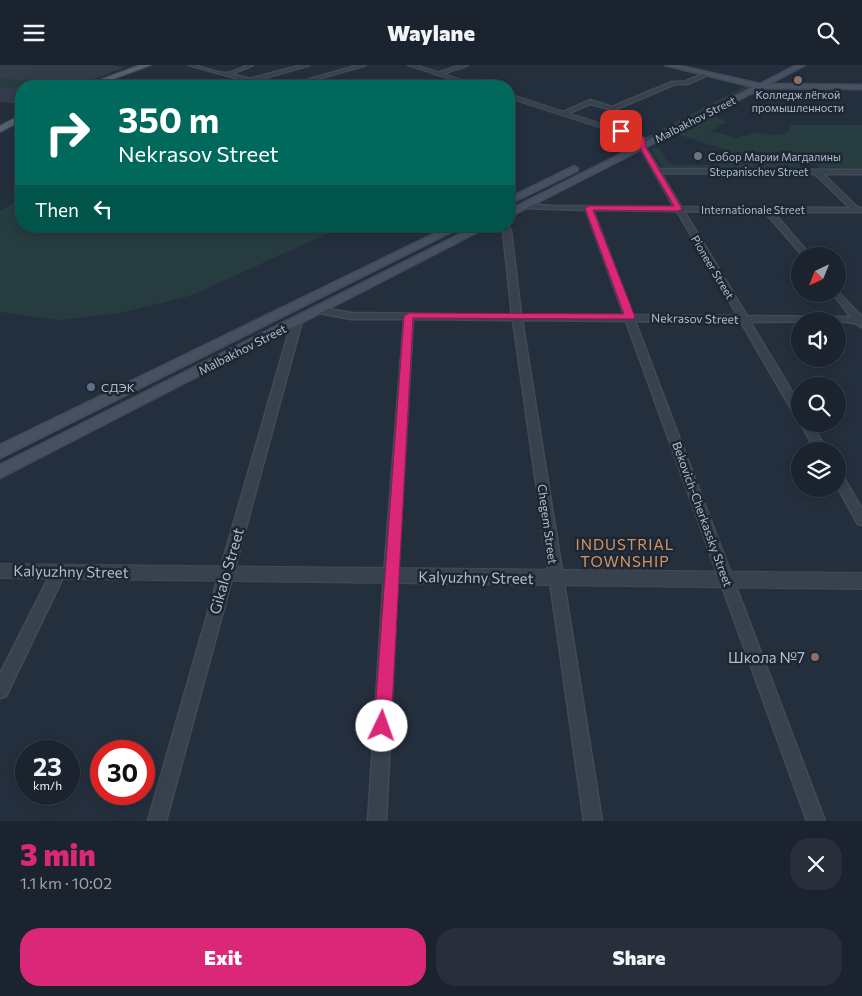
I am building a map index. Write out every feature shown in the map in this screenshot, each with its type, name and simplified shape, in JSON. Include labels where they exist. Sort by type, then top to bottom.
[{"type":"main road","points":[[104,80],[147,65]]},
{"type":"main road","points":[[109,80],[151,65]]},
{"type":"main road","points":[[668,65],[759,87],[862,87]]},
{"type":"main road","name":"Malbakhov Street","points":[[515,210],[644,141],[802,65]]},
{"type":"main road","name":"Malbakhov Street","points":[[736,89],[760,77]]},
{"type":"main road","points":[[0,127],[15,120]]},
{"type":"main road","name":"Malbakhov Street","points":[[644,141],[649,132]]},
{"type":"main road","name":"Malbakhov Street","points":[[626,143],[644,141]]},
{"type":"main road","points":[[515,198],[582,165]]},
{"type":"main road","name":"Malbakhov Street","points":[[0,452],[446,232]]},
{"type":"main road","name":"Malbakhov Street","points":[[0,472],[472,232]]},
{"type":"street","points":[[191,65],[252,80],[307,65]]},
{"type":"street","points":[[203,68],[211,65]]},
{"type":"street","points":[[226,74],[251,65]]},
{"type":"street","points":[[308,80],[354,66],[364,65]]},
{"type":"street","points":[[410,65],[457,80]]},
{"type":"street","points":[[437,74],[466,65]]},
{"type":"street","points":[[564,113],[590,102],[612,109],[674,83],[685,83],[708,75]]},
{"type":"street","points":[[515,98],[644,141]]},
{"type":"street","name":"Pioneer Street","points":[[644,141],[656,171],[791,398]]},
{"type":"street","name":"Stepanischev Street","points":[[656,171],[862,172]]},
{"type":"street","points":[[816,171],[858,209],[862,215]]},
{"type":"street","name":"Internationale Street","points":[[524,205],[589,208],[858,209]]},
{"type":"street","name":"Bekovich-Cherkassky Street","points":[[589,208],[816,821]]},
{"type":"street","points":[[767,209],[799,247]]},
{"type":"street","name":"Chegem Street","points":[[507,232],[517,317],[594,821]]},
{"type":"street","points":[[845,303],[861,322]]},
{"type":"street","name":"Nekrasov Street","points":[[319,310],[351,316],[630,317],[861,322]]},
{"type":"street","points":[[377,821],[391,575],[409,316]]},
{"type":"street","name":"Gikalo Street","points":[[157,821],[297,321]]},
{"type":"street","points":[[846,492],[862,520]]},
{"type":"street","name":"Kalyuzhny Street","points":[[0,571],[862,581]]},
{"type":"street","points":[[0,690],[59,571]]},
{"type":"shaded area","points":[[0,65],[111,65],[125,67],[92,80],[15,80],[15,103],[0,102]]},
{"type":"green space","points":[[0,78],[20,80],[15,80],[15,87],[0,88]]},
{"type":"green space","points":[[745,86],[753,88],[651,139],[644,138]]},
{"type":"green space","points":[[710,114],[727,122],[711,131],[737,138],[754,132],[772,135],[782,134],[790,130],[789,125],[862,125],[862,170],[822,170],[816,164],[799,165],[804,170],[664,170],[651,149],[659,148],[668,163],[676,165],[736,163],[727,150],[673,133]]},
{"type":"green space","points":[[15,202],[15,232],[331,232],[190,296],[121,313],[59,320],[0,312],[0,211]]},
{"type":"place","name":"Колледж лёгкой промышленности","points":[[798,80]]},
{"type":"place","name":"Собор Марии Магдалины","points":[[698,156]]},
{"type":"place","name":"СДЭК","points":[[91,387]]},
{"type":"place","name":"Школа №7","points":[[815,657]]},
{"type":"district","name":"INDUSTRIAL TOWNSHIP","points":[[625,552]]},
{"type":"route","points":[[382,726],[409,316],[630,317],[589,208],[678,209],[642,146],[643,140],[621,131]]}]
